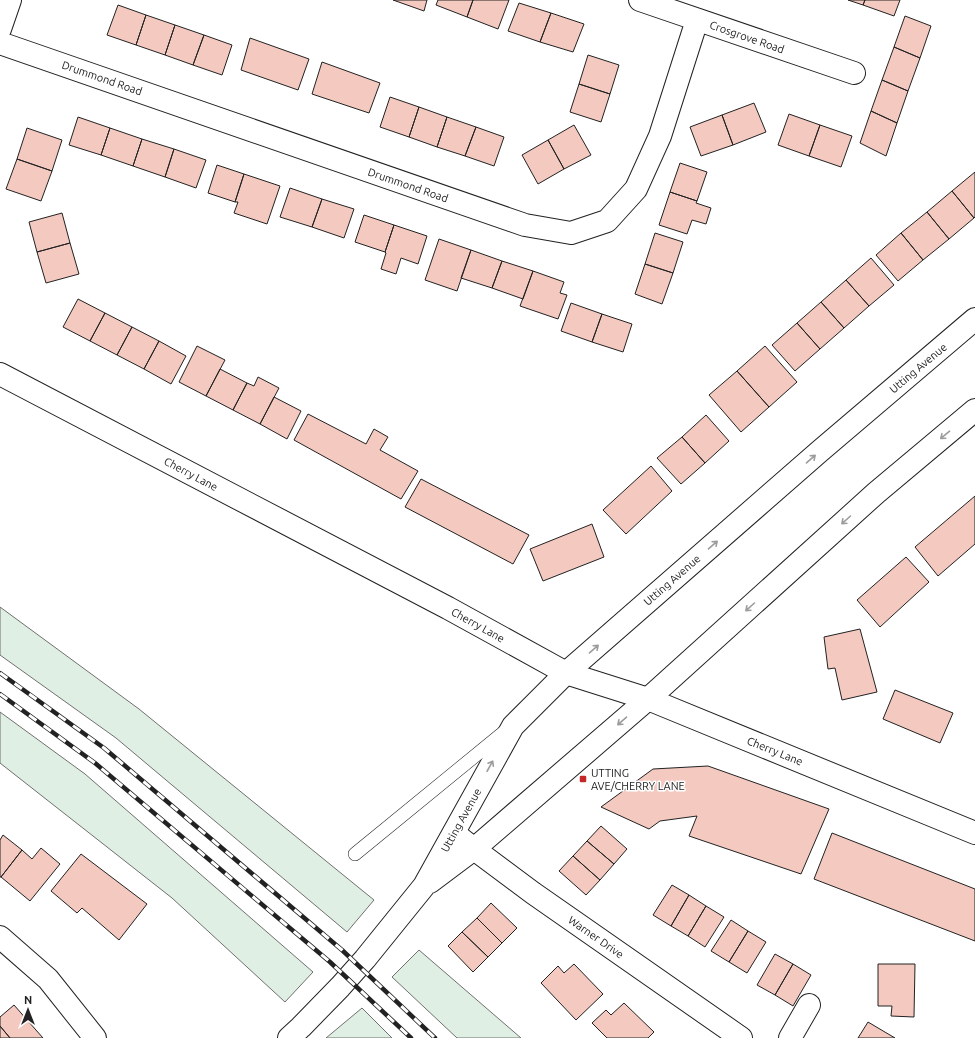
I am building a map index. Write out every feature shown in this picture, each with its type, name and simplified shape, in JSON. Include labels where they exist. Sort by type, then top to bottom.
[{"type":"street","points":[[0,29],[10,0]]},
{"type":"street","name":"Crosgrove Road","points":[[640,0],[854,73]]},
{"type":"street","name":"Drummond Road","points":[[0,43],[525,225],[571,233],[607,221],[636,190],[660,136],[697,20]]},
{"type":"street","name":"Utting Avenue","points":[[289,1038],[340,987],[365,959],[424,886],[512,726],[566,673],[820,451],[975,319]]},
{"type":"street","name":"Cherry Lane","points":[[0,374],[427,597],[566,673],[648,699],[975,833]]},
{"type":"street","name":"Utting Avenue","points":[[424,886],[474,849],[648,699],[876,493],[975,410]]},
{"type":"street","name":"Warner Drive","points":[[454,833],[539,898],[741,1038]]},
{"type":"street","points":[[0,937],[48,979],[95,1038]]},
{"type":"street","points":[[790,1038],[809,1005]]},
{"type":"lane","points":[[355,854],[512,726]]},
{"type":"green space","points":[[0,607],[139,709],[374,900],[347,932],[116,738],[0,655]]},
{"type":"green space","points":[[0,712],[85,774],[313,972],[285,1002],[172,898],[0,763]]},
{"type":"green space","points":[[419,950],[521,1038],[457,1038],[392,977]]},
{"type":"green space","points":[[362,1008],[392,1038],[326,1038]]},
{"type":"building","points":[[393,0],[427,0],[424,11]]},
{"type":"building","points":[[438,0],[473,0],[467,17],[436,5]]},
{"type":"building","points":[[473,0],[509,0],[498,29],[467,17]]},
{"type":"building","points":[[848,0],[865,0],[863,5]]},
{"type":"building","points":[[865,0],[900,0],[894,16],[863,5]]},
{"type":"building","points":[[519,3],[551,13],[540,42],[508,31]]},
{"type":"building","points":[[118,5],[146,15],[136,45],[107,35]]},
{"type":"building","points":[[551,13],[584,24],[573,52],[540,42]]},
{"type":"building","points":[[146,15],[175,25],[165,55],[136,45]]},
{"type":"building","points":[[905,16],[931,26],[920,58],[894,47]]},
{"type":"building","points":[[175,25],[204,35],[193,65],[165,55]]},
{"type":"building","points":[[204,35],[232,45],[222,75],[193,65]]},
{"type":"building","points":[[250,38],[309,59],[298,90],[241,70]]},
{"type":"building","points":[[894,47],[920,58],[908,91],[882,80]]},
{"type":"building","points":[[588,55],[619,65],[610,94],[579,84]]},
{"type":"building","points":[[322,62],[380,83],[369,113],[312,94]]},
{"type":"building","points":[[882,80],[908,91],[897,123],[871,111]]},
{"type":"building","points":[[579,84],[610,94],[601,122],[570,112]]},
{"type":"building","points":[[390,97],[419,107],[409,137],[380,127]]},
{"type":"building","points":[[754,103],[766,132],[733,145],[722,115]]},
{"type":"building","points":[[419,107],[447,117],[437,147],[409,137]]},
{"type":"building","points":[[871,111],[897,123],[886,156],[860,143]]},
{"type":"building","points":[[789,114],[820,125],[809,156],[778,145]]},
{"type":"building","points":[[722,115],[733,145],[701,156],[690,127]]},
{"type":"building","points":[[78,117],[110,128],[101,155],[69,145]]},
{"type":"building","points":[[447,117],[476,127],[465,156],[437,147]]},
{"type":"building","points":[[574,125],[591,155],[564,169],[548,140]]},
{"type":"building","points":[[820,125],[852,136],[841,167],[809,156]]},
{"type":"building","points":[[476,127],[504,137],[494,166],[465,156]]},
{"type":"building","points":[[27,128],[62,140],[52,171],[17,159]]},
{"type":"building","points":[[110,128],[142,139],[133,166],[101,155]]},
{"type":"building","points":[[142,139],[174,149],[165,177],[133,166]]},
{"type":"building","points":[[548,140],[564,169],[538,184],[522,155]]},
{"type":"building","points":[[174,149],[206,160],[196,188],[165,177]]},
{"type":"building","points":[[17,159],[52,171],[41,201],[6,189]]},
{"type":"building","points":[[680,163],[707,172],[697,201],[670,192]]},
{"type":"building","points":[[217,165],[244,174],[235,202],[208,193]]},
{"type":"building","points":[[975,172],[975,217],[974,218],[952,191]]},
{"type":"building","points":[[244,174],[280,186],[267,224],[234,213],[238,202],[235,202]]},
{"type":"building","points":[[290,188],[322,199],[312,227],[280,217]]},
{"type":"building","points":[[952,191],[974,218],[949,239],[927,212]]},
{"type":"building","points":[[670,192],[697,201],[696,203],[711,208],[706,224],[692,220],[687,234],[659,225]]},
{"type":"building","points":[[322,199],[354,209],[344,238],[312,227]]},
{"type":"building","points":[[927,212],[949,239],[923,260],[901,233]]},
{"type":"building","points":[[62,213],[70,243],[37,252],[29,222]]},
{"type":"building","points":[[364,215],[394,225],[385,252],[355,242]]},
{"type":"building","points":[[394,225],[427,236],[418,264],[401,258],[396,274],[381,269]]},
{"type":"building","points":[[655,233],[683,242],[673,273],[645,264]]},
{"type":"building","points":[[901,233],[923,260],[898,281],[876,255]]},
{"type":"building","points":[[439,239],[471,250],[457,291],[425,280]]},
{"type":"building","points":[[70,243],[79,274],[46,283],[37,252]]},
{"type":"building","points":[[471,250],[502,261],[492,288],[461,278]]},
{"type":"building","points":[[871,258],[894,285],[869,306],[846,280]]},
{"type":"building","points":[[502,261],[533,271],[523,299],[492,288]]},
{"type":"building","points":[[645,264],[673,273],[662,304],[635,294]]},
{"type":"building","points":[[533,271],[564,282],[560,293],[567,295],[558,319],[520,306]]},
{"type":"building","points":[[846,280],[869,306],[844,328],[821,302]]},
{"type":"building","points":[[78,299],[105,313],[90,341],[63,327]]},
{"type":"building","points":[[821,302],[844,328],[820,349],[797,323]]},
{"type":"building","points":[[571,303],[602,314],[592,342],[561,331]]},
{"type":"building","points":[[105,313],[132,327],[117,355],[90,341]]},
{"type":"building","points":[[602,314],[632,324],[623,352],[592,342]]},
{"type":"building","points":[[797,323],[820,349],[795,371],[772,345]]},
{"type":"building","points":[[132,327],[159,341],[144,369],[117,355]]},
{"type":"building","points":[[159,341],[186,356],[171,384],[144,369]]},
{"type":"building","points":[[197,346],[225,360],[206,396],[179,382]]},
{"type":"building","points":[[765,346],[797,382],[769,407],[737,371]]},
{"type":"building","points":[[220,369],[247,383],[233,410],[206,396]]},
{"type":"building","points":[[737,371],[769,407],[741,432],[709,395]]},
{"type":"building","points":[[258,377],[279,388],[260,424],[233,410],[247,383],[254,386]]},
{"type":"building","points":[[274,397],[301,411],[287,439],[260,424]]},
{"type":"building","points":[[308,414],[366,444],[374,429],[388,437],[380,450],[418,471],[401,499],[294,440]]},
{"type":"building","points":[[706,415],[729,441],[705,463],[682,437]]},
{"type":"building","points":[[682,437],[705,463],[681,484],[657,458]]},
{"type":"building","points":[[651,466],[672,491],[626,534],[603,510]]},
{"type":"building","points":[[421,479],[529,535],[513,564],[405,507]]},
{"type":"building","points":[[975,496],[975,544],[938,576],[915,547]]},
{"type":"building","points":[[592,524],[604,557],[543,581],[530,549]]},
{"type":"building","points":[[906,557],[929,582],[880,627],[857,600]]},
{"type":"building","points":[[860,629],[877,692],[842,700],[835,668],[828,669],[824,637]]},
{"type":"building","points":[[895,690],[953,713],[940,743],[883,719]]},
{"type":"building","points":[[708,766],[829,809],[801,874],[689,836],[697,816],[660,821],[649,829],[601,807],[653,769]]},
{"type":"building","points":[[601,826],[627,849],[614,864],[587,841]]},
{"type":"building","points":[[832,833],[975,889],[975,941],[814,879]]},
{"type":"building","points":[[3,835],[22,850],[0,877],[0,840]]},
{"type":"building","points":[[587,841],[614,864],[600,880],[573,856]]},
{"type":"building","points":[[41,848],[60,864],[30,901],[1,877],[22,850],[32,859]]},
{"type":"building","points":[[81,854],[147,904],[119,940],[82,908],[77,913],[51,891]]},
{"type":"building","points":[[573,856],[600,880],[586,895],[559,871]]},
{"type":"building","points":[[672,885],[689,895],[671,926],[653,915]]},
{"type":"building","points":[[689,895],[706,906],[688,936],[671,926]]},
{"type":"building","points":[[491,903],[517,928],[502,943],[477,918]]},
{"type":"building","points":[[706,906],[724,917],[705,947],[688,936]]},
{"type":"building","points":[[477,918],[502,943],[488,957],[462,932]]},
{"type":"building","points":[[731,920],[748,931],[729,962],[711,951]]},
{"type":"building","points":[[748,931],[766,942],[747,973],[729,962]]},
{"type":"building","points":[[462,932],[488,957],[473,972],[448,946]]},
{"type":"building","points":[[775,954],[793,964],[775,995],[757,985]]},
{"type":"building","points":[[574,964],[603,994],[576,1020],[541,983],[558,966],[564,973]]},
{"type":"building","points":[[793,964],[811,975],[793,1006],[775,995]]},
{"type":"building","points":[[878,964],[915,964],[914,1017],[891,1016],[892,1006],[878,1006]]},
{"type":"building","points":[[624,1003],[654,1032],[648,1038],[607,1038],[592,1023],[606,1010],[611,1015]]},
{"type":"building","points":[[14,1005],[43,1038],[10,1038],[0,1026],[0,1017]]},
{"type":"building","points":[[868,1022],[895,1038],[858,1038]]},
{"type":"building","points":[[0,1026],[10,1038],[0,1038]]},
{"type":"railway","points":[[0,673],[104,748],[342,950],[435,1038]]},
{"type":"railway","points":[[0,694],[95,763],[330,962],[411,1038]]},
{"type":"place","name":"UTTING AVE/CHERRY LANE","points":[[583,779]]}]
